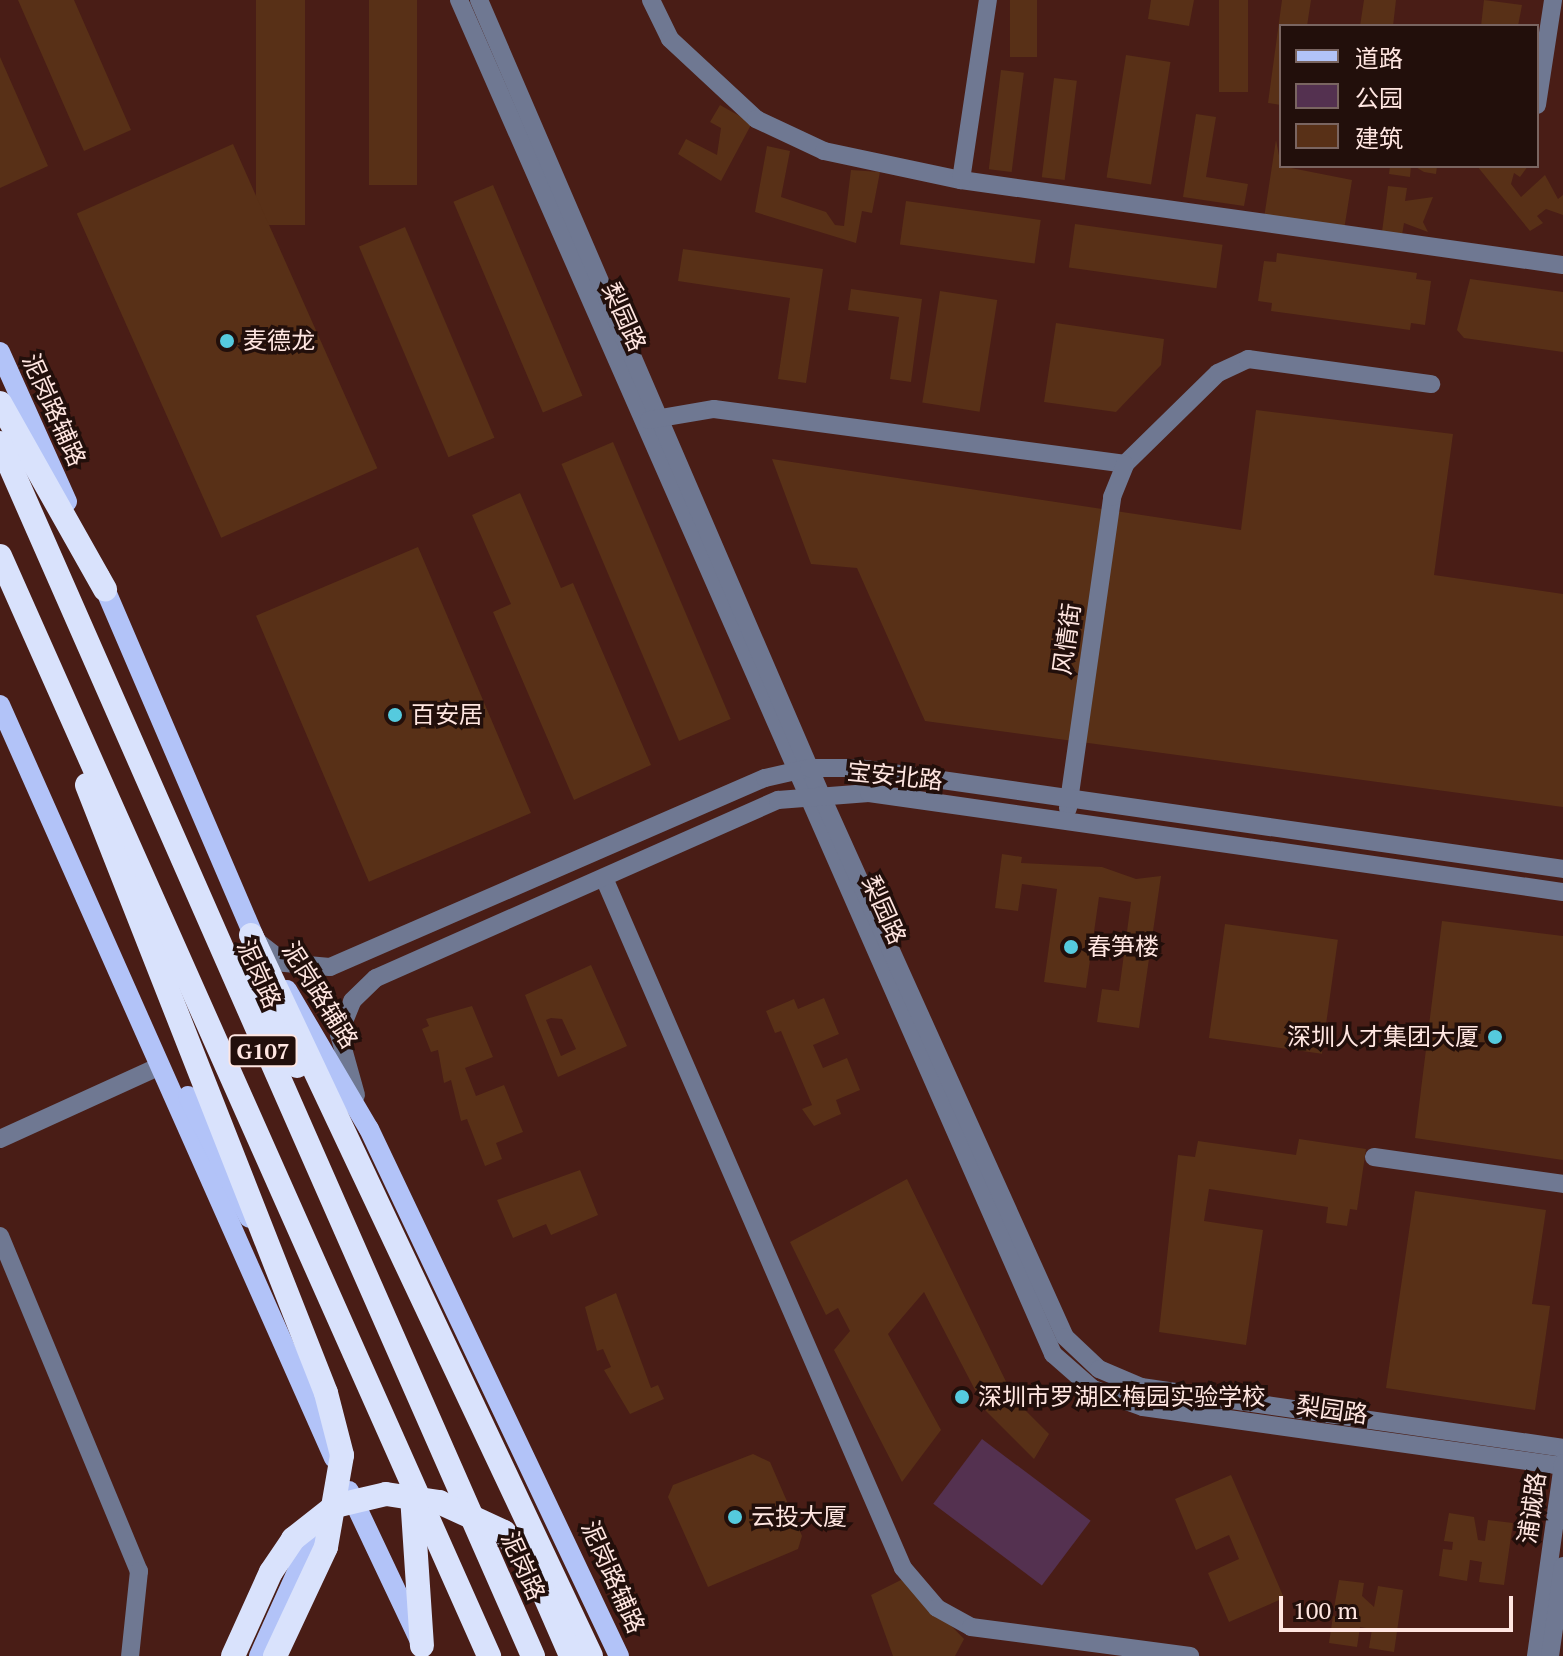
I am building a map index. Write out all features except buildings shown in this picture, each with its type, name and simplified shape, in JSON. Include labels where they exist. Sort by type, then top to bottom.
[{"type":"highway","points":[[0,403],[105,589]]},
{"type":"highway","name":"泥岗路","points":[[0,443],[219,952],[533,1656]]},
{"type":"highway","name":"G107","points":[[0,556],[489,1656]]},
{"type":"highway","points":[[67,711],[100,831],[263,1243],[326,1393],[334,1447],[326,1547],[275,1656]]},
{"type":"highway","points":[[251,935],[348,1151],[483,1426],[591,1656]]},
{"type":"highway","points":[[219,952],[245,978],[348,1151]]},
{"type":"highway","points":[[411,1478],[424,1651]]},
{"type":"highway","points":[[233,1656],[293,1539],[335,1506],[386,1494],[439,1502],[504,1532],[537,1578],[571,1656]]},
{"type":"main road","name":"泥岗路辅路","points":[[0,352],[105,589],[251,935],[369,1129],[619,1656]]},
{"type":"main road","points":[[0,705],[424,1651]]},
{"type":"main road","points":[[127,989],[263,1243]]},
{"type":"main road","points":[[259,1656],[314,1539],[328,1490],[334,1447]]},
{"type":"street","name":"梨园路","points":[[459,0],[651,419]]},
{"type":"street","name":"梨园路","points":[[479,0],[651,419],[801,770],[1053,1317],[1081,1355],[1120,1380],[1159,1391],[1563,1448]]},
{"type":"street","points":[[651,0],[670,39],[756,119],[824,151],[961,180],[1563,265]]},
{"type":"street","points":[[961,180],[988,0]]},
{"type":"street","points":[[1539,92],[1553,0]]},
{"type":"street","points":[[651,419],[714,409],[1125,464],[1218,373],[1248,359],[1431,384]]},
{"type":"street","name":"风情街","points":[[1066,822],[1112,497],[1125,464]]},
{"type":"street","name":"宝安北路","points":[[251,935],[285,963],[330,967],[801,770],[858,768],[1563,869]]},
{"type":"street","name":"宝安北路","points":[[369,1129],[339,1034],[361,990],[778,800],[869,793],[1563,892]]},
{"type":"street","name":"梨园路","points":[[814,796],[1038,1327],[1073,1374],[1143,1407],[1563,1465]]},
{"type":"street","points":[[604,878],[903,1568],[937,1608],[971,1627],[1190,1656]]},
{"type":"street","points":[[0,1139],[160,1066]]},
{"type":"street","points":[[1374,1157],[1563,1184]]},
{"type":"street","points":[[0,1236],[139,1571],[130,1656]]},
{"type":"street","name":"浦诚路","points":[[1536,1656],[1563,1465]]},
{"type":"street","name":"浦诚路","points":[[1550,1656],[1563,1566]]},
{"type":"green space","points":[[982,1439],[1091,1521],[1042,1586],[933,1504]]},
{"type":"place","name":"麦德龙","points":[[227,341]]},
{"type":"place","name":"百安居","points":[[395,715]]},
{"type":"place","name":"春笋楼","points":[[1071,947]]},
{"type":"place","name":"深圳人才集团大厦","points":[[1495,1037]]},
{"type":"place","name":"深圳市罗湖区梅园实验学校","points":[[962,1397]]},
{"type":"place","name":"云投大厦","points":[[735,1517]]}]
